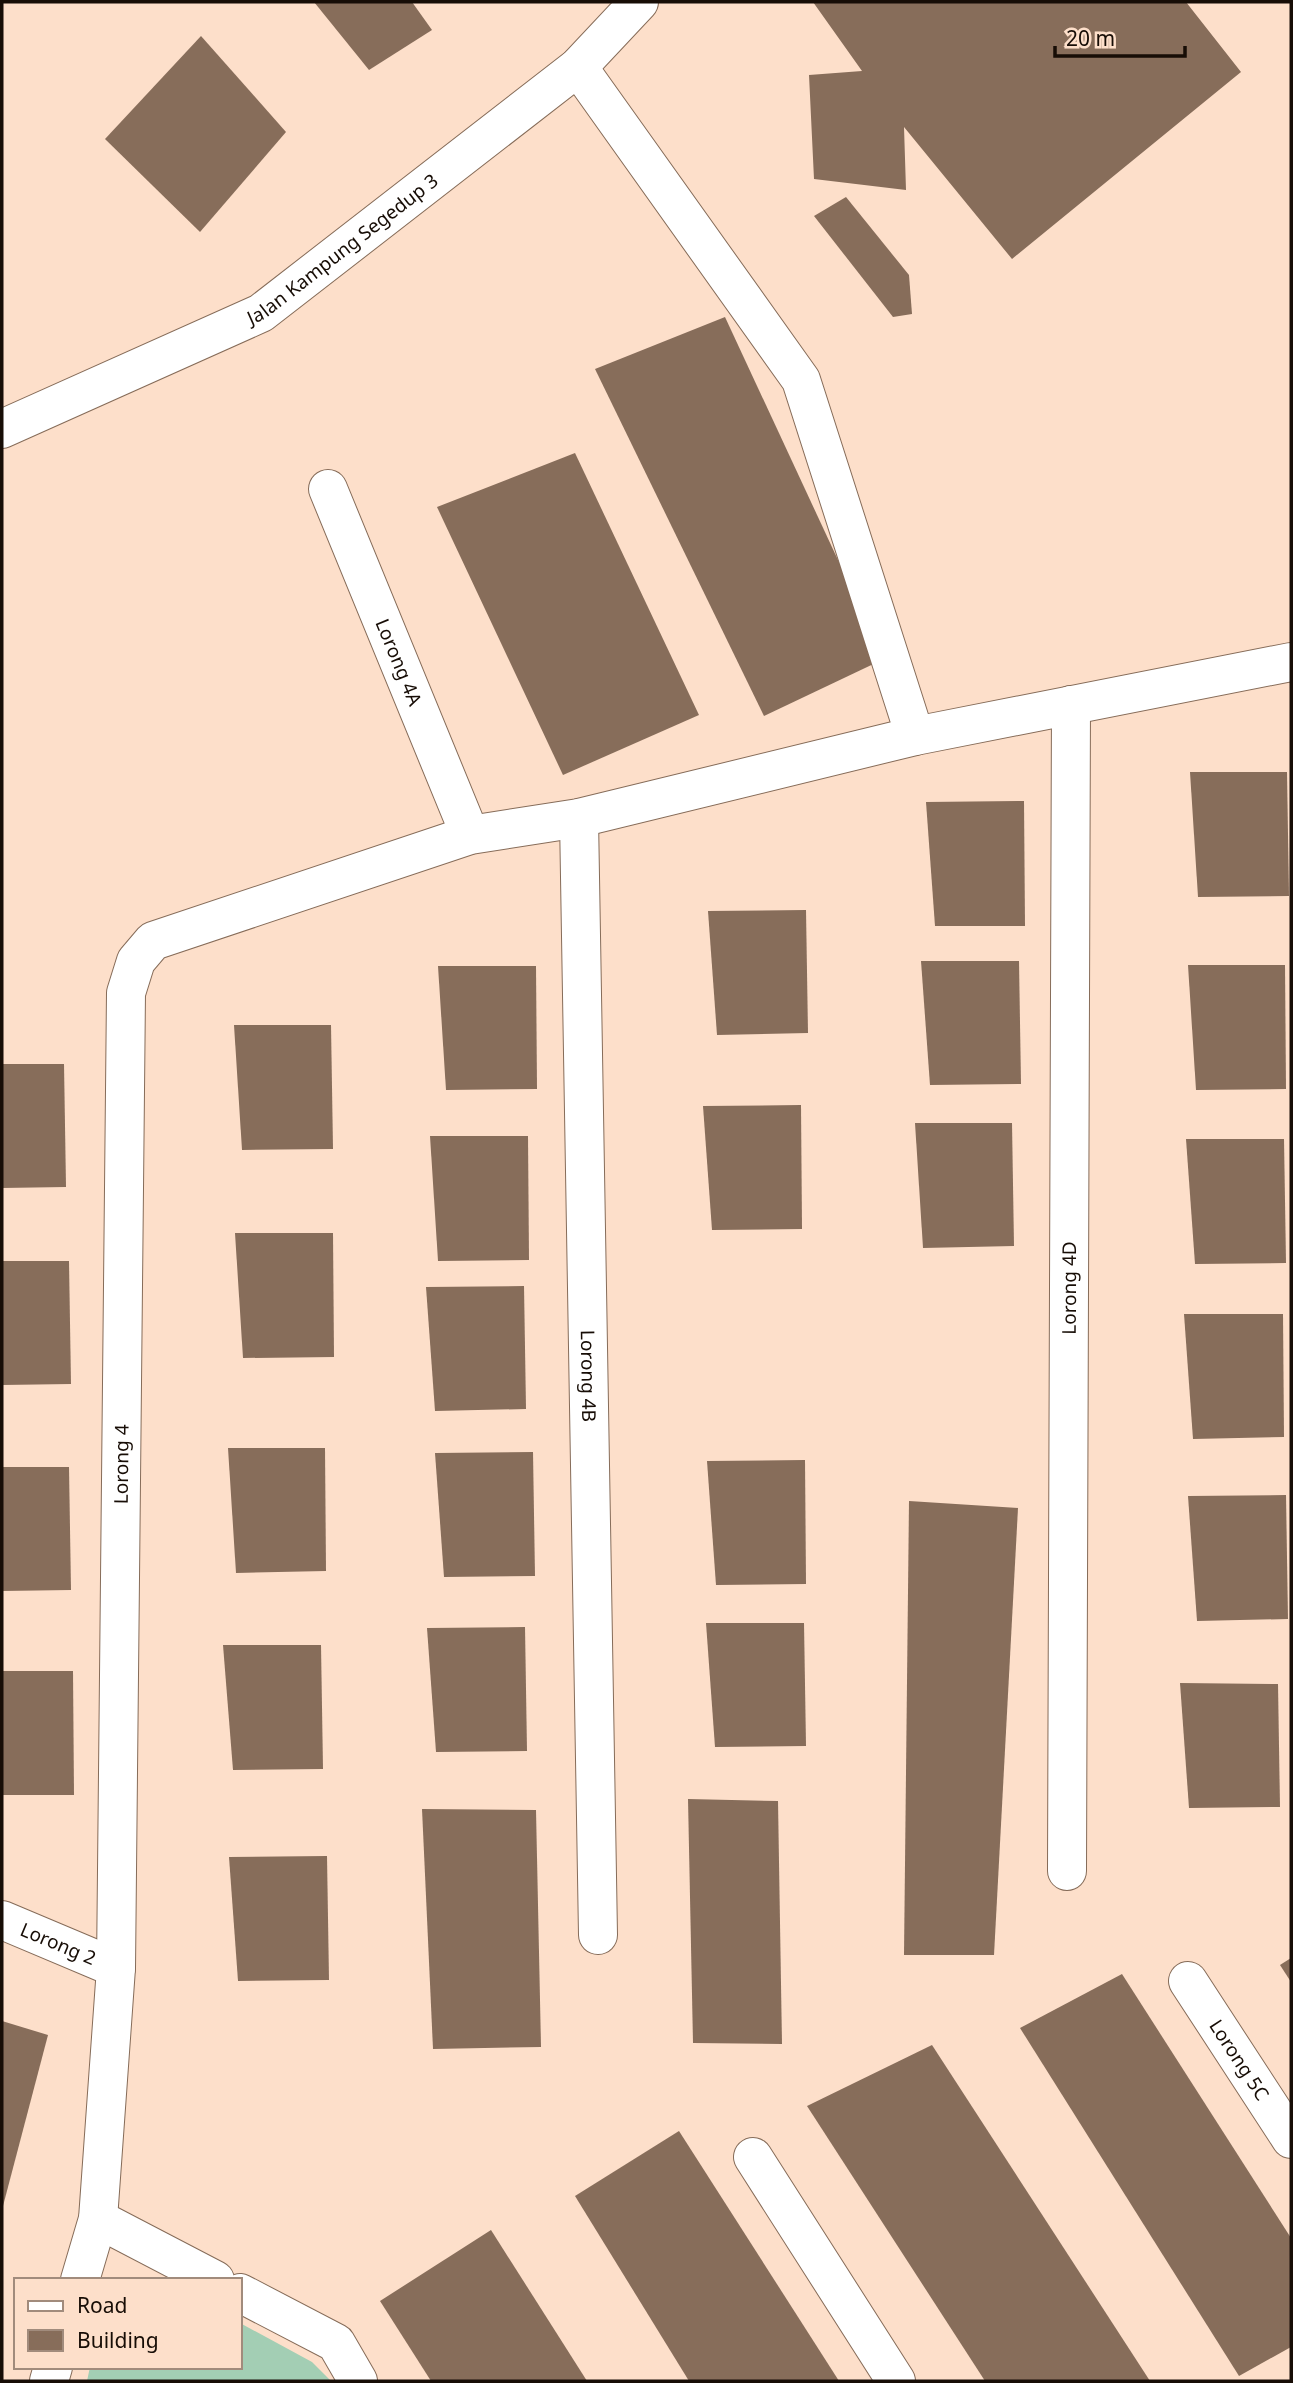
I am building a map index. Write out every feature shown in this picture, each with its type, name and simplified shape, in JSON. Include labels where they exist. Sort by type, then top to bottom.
[{"type":"street","name":"Jalan Kampung Segedup 3","points":[[2,429],[261,313],[578,66],[639,2]]},
{"type":"street","points":[[578,66],[801,380],[915,736]]},
{"type":"street","name":"Lorong 4A","points":[[328,489],[470,835]]},
{"type":"street","points":[[470,835],[579,818],[915,736],[1291,662]]},
{"type":"street","name":"Lorong 4D","points":[[1067,1871],[1071,705]]},
{"type":"street","name":"Lorong 4B","points":[[579,818],[598,1935]]},
{"type":"street","name":"Lorong 4","points":[[81,2278],[99,2219],[116,1968],[126,993],[136,961],[153,941],[470,835]]},
{"type":"street","name":"Lorong 2","points":[[2,1920],[116,1968]]},
{"type":"street","name":"Lorong 5C","points":[[1188,1981],[1291,2138]]},
{"type":"street","points":[[753,2158],[896,2381]]},
{"type":"street","points":[[99,2219],[211,2278]]},
{"type":"street","points":[[242,2294],[336,2343],[358,2381]]},
{"type":"green space","points":[[242,2324],[312,2362],[331,2381],[87,2381],[90,2369],[242,2369]]},
{"type":"building","points":[[314,2],[412,2],[432,30],[369,70]]},
{"type":"building","points":[[813,2],[1186,2],[1241,72],[1012,259],[904,127],[906,190],[814,179],[809,75],[862,71]]},
{"type":"building","points":[[201,36],[286,132],[200,232],[105,139]]},
{"type":"building","points":[[846,197],[909,275],[912,314],[893,317],[814,216]]},
{"type":"building","points":[[725,317],[884,659],[764,716],[595,369]]},
{"type":"building","points":[[575,453],[699,715],[563,775],[437,507]]},
{"type":"building","points":[[1190,772],[1287,772],[1289,896],[1198,897]]},
{"type":"building","points":[[1024,801],[1025,926],[935,926],[926,802]]},
{"type":"building","points":[[806,910],[808,1033],[717,1035],[708,911]]},
{"type":"building","points":[[921,961],[1019,961],[1021,1084],[930,1085]]},
{"type":"building","points":[[1188,965],[1285,965],[1286,1089],[1196,1090]]},
{"type":"building","points":[[438,966],[536,966],[537,1089],[446,1090]]},
{"type":"building","points":[[234,1025],[331,1025],[333,1149],[242,1150]]},
{"type":"building","points":[[2,1064],[64,1064],[66,1187],[2,1188]]},
{"type":"building","points":[[801,1105],[802,1229],[712,1230],[703,1106]]},
{"type":"building","points":[[915,1123],[1012,1123],[1014,1246],[923,1248]]},
{"type":"building","points":[[430,1136],[528,1136],[529,1260],[438,1261]]},
{"type":"building","points":[[1186,1139],[1284,1139],[1286,1263],[1195,1264]]},
{"type":"building","points":[[235,1233],[333,1233],[334,1357],[243,1358]]},
{"type":"building","points":[[2,1261],[69,1261],[71,1384],[2,1385]]},
{"type":"building","points":[[524,1286],[526,1409],[435,1411],[426,1287]]},
{"type":"building","points":[[1184,1314],[1283,1314],[1284,1437],[1193,1439]]},
{"type":"building","points":[[228,1448],[325,1448],[326,1571],[236,1573]]},
{"type":"building","points":[[533,1452],[535,1576],[444,1577],[435,1453]]},
{"type":"building","points":[[805,1460],[806,1584],[716,1585],[707,1461]]},
{"type":"building","points":[[2,1467],[69,1467],[71,1590],[2,1591]]},
{"type":"building","points":[[1286,1495],[1288,1619],[1197,1621],[1188,1496]]},
{"type":"building","points":[[909,1501],[1018,1508],[994,1955],[904,1955]]},
{"type":"building","points":[[706,1623],[804,1623],[806,1746],[715,1747]]},
{"type":"building","points":[[525,1627],[527,1751],[436,1752],[427,1628]]},
{"type":"building","points":[[223,1645],[321,1645],[323,1769],[233,1770]]},
{"type":"building","points":[[2,1671],[73,1671],[74,1795],[2,1795]]},
{"type":"building","points":[[1180,1683],[1278,1684],[1280,1807],[1189,1808]]},
{"type":"building","points":[[688,1799],[778,1801],[782,2044],[693,2043]]},
{"type":"building","points":[[422,1809],[536,1810],[541,2047],[433,2049]]},
{"type":"building","points":[[327,1856],[329,1980],[238,1981],[229,1857]]},
{"type":"building","points":[[1291,1958],[1291,1982],[1280,1965]]},
{"type":"building","points":[[1122,1974],[1291,2238],[1291,2347],[1239,2376],[1020,2028]]},
{"type":"building","points":[[2,2021],[48,2035],[3,2206],[2,2206]]},
{"type":"building","points":[[932,2045],[1150,2381],[985,2381],[807,2106]]},
{"type":"building","points":[[679,2131],[839,2381],[689,2381],[575,2196]]},
{"type":"building","points":[[491,2230],[587,2381],[431,2381],[380,2301]]}]
